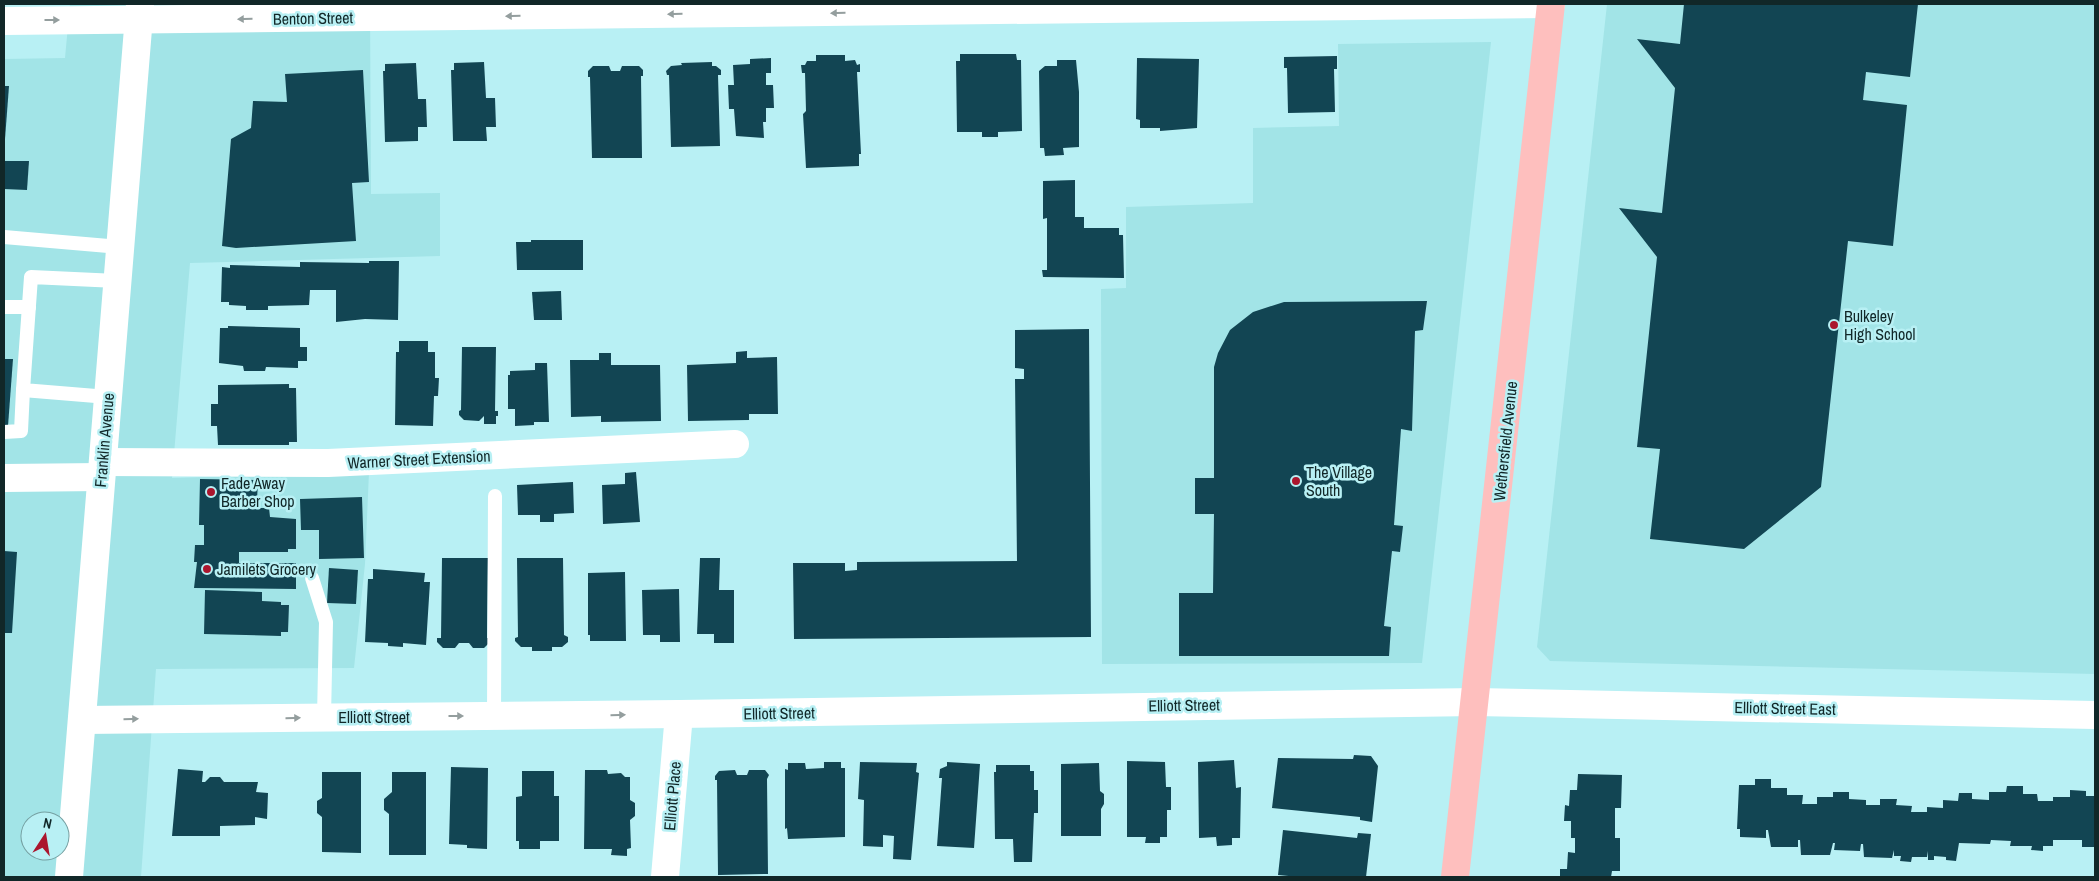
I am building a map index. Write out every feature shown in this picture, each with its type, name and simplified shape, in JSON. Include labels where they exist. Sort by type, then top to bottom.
[{"type":"main road","name":"Wethersfield Avenue","points":[[1455,877],[1476,702],[1551,4]]},
{"type":"street","name":"Benton Street","points":[[4,21],[139,12],[1551,4]]},
{"type":"street","name":"Franklin Avenue","points":[[70,877],[139,12]]},
{"type":"street","name":"Warner Street Extension","points":[[4,478],[102,470],[328,463],[735,444]]},
{"type":"street","name":"Elliott Street","points":[[82,720],[679,714],[1476,702]]},
{"type":"street","name":"Elliott Street East","points":[[1476,702],[2095,715]]},
{"type":"street","name":"Elliott Place","points":[[665,877],[679,714]]},
{"type":"lane","points":[[4,237],[120,247]]},
{"type":"lane","points":[[4,432],[21,431],[31,277],[117,281]]},
{"type":"lane","points":[[4,307],[29,307]]},
{"type":"lane","points":[[23,390],[108,397]]},
{"type":"lane","points":[[494,716],[495,496]]},
{"type":"lane","points":[[312,578],[326,622],[324,717]]},
{"type":"shaded area","points":[[70,4],[370,4],[371,194],[440,193],[440,256],[190,263],[172,478],[369,472],[365,564],[354,668],[156,669],[141,877],[4,877],[4,59],[65,58]]},
{"type":"shaded area","name":"Bulkeley High School","points":[[1607,4],[2095,4],[2095,674],[1550,661],[1537,647]]},
{"type":"shaded area","points":[[1491,42],[1422,663],[1102,664],[1101,289],[1126,288],[1126,207],[1253,203],[1253,128],[1339,126],[1338,44]]},
{"type":"building","points":[[1684,4],[1918,4],[1910,77],[1866,72],[1863,100],[1907,105],[1893,246],[1848,241],[1821,487],[1744,549],[1650,539],[1660,449],[1637,447],[1657,257],[1619,208],[1662,213],[1675,88],[1637,39],[1680,44]]},
{"type":"building","points":[[960,54],[1016,54],[1017,60],[1021,60],[1022,131],[998,132],[998,137],[982,137],[982,132],[957,132],[956,61],[960,61]]},
{"type":"building","points":[[816,55],[845,55],[845,61],[855,60],[857,65],[860,64],[860,72],[857,72],[861,154],[859,154],[859,166],[806,168],[803,114],[806,111],[805,73],[802,73],[801,65],[805,65],[807,61],[816,61]]},
{"type":"building","points":[[1337,56],[1337,69],[1334,69],[1335,112],[1288,113],[1287,68],[1284,68],[1284,57]]},
{"type":"building","points":[[771,58],[771,73],[766,73],[766,85],[773,85],[774,108],[766,108],[766,122],[763,122],[764,138],[736,136],[734,109],[729,109],[728,85],[734,85],[733,65],[750,64],[750,59]]},
{"type":"building","points":[[1137,58],[1199,59],[1197,128],[1160,131],[1160,128],[1140,128],[1140,120],[1136,119]]},
{"type":"building","points":[[1057,60],[1076,60],[1079,92],[1079,147],[1063,148],[1064,155],[1045,156],[1044,148],[1040,148],[1039,71],[1045,66],[1057,66]]},
{"type":"building","points":[[484,62],[486,98],[495,98],[496,127],[486,127],[487,141],[453,141],[451,70],[454,70],[454,63]]},
{"type":"building","points":[[712,62],[712,66],[716,66],[721,70],[721,75],[718,75],[720,146],[671,147],[669,75],[667,75],[666,71],[671,66],[682,65],[681,63]]},
{"type":"building","points":[[416,63],[418,99],[426,99],[427,127],[418,127],[418,141],[385,142],[383,71],[385,71],[385,64]]},
{"type":"building","points":[[593,66],[609,66],[611,71],[620,71],[622,66],[639,66],[643,70],[643,76],[641,76],[642,158],[592,158],[590,77],[588,77],[588,71]]},
{"type":"building","points":[[363,70],[369,182],[352,183],[356,241],[236,248],[222,246],[231,139],[251,128],[253,101],[287,102],[285,74]]},
{"type":"building","points":[[4,86],[9,86],[5,139],[4,139]]},
{"type":"building","points":[[4,161],[29,161],[27,190],[4,189]]},
{"type":"building","points":[[1075,180],[1075,217],[1084,217],[1084,228],[1119,228],[1119,235],[1123,235],[1124,278],[1043,277],[1042,270],[1047,270],[1047,218],[1043,219],[1043,181]]},
{"type":"building","points":[[531,240],[583,240],[583,270],[517,270],[516,242],[531,242]]},
{"type":"building","points":[[369,261],[399,261],[398,320],[365,319],[336,322],[336,290],[310,290],[309,305],[268,306],[268,310],[246,310],[246,306],[229,305],[229,302],[221,302],[222,267],[230,268],[230,265],[300,267],[300,262],[369,263]]},
{"type":"building","points":[[561,291],[562,320],[534,320],[532,292]]},
{"type":"building","name":"The Village South","points":[[1427,301],[1423,330],[1415,331],[1412,431],[1401,429],[1394,525],[1403,526],[1400,552],[1392,551],[1384,626],[1391,627],[1389,656],[1179,656],[1179,593],[1213,593],[1214,514],[1195,514],[1195,478],[1214,478],[1214,367],[1218,353],[1230,330],[1253,312],[1284,302]]},
{"type":"building","points":[[228,326],[300,328],[300,347],[307,347],[307,361],[298,361],[298,368],[266,367],[265,371],[244,371],[243,366],[219,363],[220,328],[228,328]]},
{"type":"building","points":[[1089,329],[1091,637],[794,639],[793,563],[845,563],[845,571],[857,570],[857,562],[1017,561],[1015,379],[1024,379],[1024,369],[1015,368],[1015,330]]},
{"type":"building","points":[[399,341],[428,341],[428,352],[435,352],[435,378],[439,378],[438,396],[434,396],[433,426],[395,425],[396,352],[399,352]]},
{"type":"building","points":[[462,347],[496,347],[495,411],[498,411],[498,416],[496,416],[496,424],[484,424],[484,416],[479,421],[464,420],[459,415],[461,410]]},
{"type":"building","points":[[747,351],[747,358],[777,357],[778,414],[749,414],[749,420],[688,421],[687,365],[736,363],[736,352]]},
{"type":"building","points":[[599,353],[611,353],[611,365],[660,365],[661,421],[601,422],[601,416],[571,417],[570,360],[599,360]]},
{"type":"building","points":[[4,359],[13,359],[8,426],[4,426]]},
{"type":"building","points":[[535,363],[547,363],[549,422],[534,422],[534,425],[515,426],[515,409],[508,409],[508,375],[510,375],[510,371],[535,370]]},
{"type":"building","points":[[289,384],[289,388],[296,388],[297,442],[289,442],[289,445],[218,445],[217,426],[211,426],[211,404],[218,404],[218,385]]},
{"type":"building","points":[[636,472],[640,522],[603,524],[602,485],[625,484],[625,473]]},
{"type":"building","points":[[200,479],[258,480],[257,500],[244,500],[244,508],[269,508],[270,517],[296,519],[296,549],[288,549],[288,552],[239,552],[239,563],[296,563],[296,589],[194,588],[197,562],[194,562],[195,545],[204,545],[204,525],[199,525]]},
{"type":"building","points":[[573,482],[574,513],[554,514],[554,522],[540,522],[540,515],[518,515],[517,485]]},
{"type":"building","points":[[362,497],[364,558],[319,559],[319,530],[301,530],[300,499]]},
{"type":"building","points":[[4,551],[17,552],[12,633],[4,633]]},
{"type":"building","points":[[442,558],[488,558],[487,638],[490,638],[490,642],[484,648],[473,648],[469,643],[459,643],[455,648],[443,648],[437,642],[437,638],[441,638]]},
{"type":"building","points":[[517,558],[563,558],[564,635],[568,637],[568,642],[562,647],[552,647],[552,651],[532,651],[532,647],[521,647],[515,641],[515,638],[518,637]]},
{"type":"building","points":[[700,558],[720,558],[719,590],[734,590],[734,643],[714,643],[714,634],[697,634]]},
{"type":"building","points":[[329,568],[358,570],[356,604],[327,603]]},
{"type":"building","points":[[373,569],[425,573],[424,582],[430,582],[426,645],[403,643],[403,647],[388,646],[388,643],[365,642],[368,579],[373,579]]},
{"type":"building","points":[[625,572],[626,641],[590,641],[590,635],[588,635],[588,573]]},
{"type":"building","points":[[679,589],[680,642],[660,642],[660,635],[643,635],[642,590]]},
{"type":"building","points":[[205,590],[262,592],[262,601],[281,602],[281,605],[289,605],[288,632],[281,632],[281,636],[204,634]]},
{"type":"building","points":[[1354,755],[1371,756],[1378,766],[1372,822],[1360,820],[1360,817],[1272,808],[1278,758],[1353,759]]},
{"type":"building","points":[[1234,760],[1236,788],[1241,787],[1240,838],[1232,838],[1232,845],[1217,846],[1216,837],[1199,838],[1198,762]]},
{"type":"building","points":[[1127,761],[1165,762],[1166,787],[1171,787],[1171,810],[1167,810],[1167,837],[1160,837],[1160,843],[1145,843],[1146,837],[1127,837]]},
{"type":"building","points":[[824,762],[841,762],[841,768],[845,768],[845,837],[788,839],[787,828],[785,829],[785,769],[788,770],[788,763],[805,763],[806,769],[824,768]]},
{"type":"building","points":[[860,762],[917,763],[916,772],[919,773],[911,860],[893,859],[894,836],[883,835],[883,847],[863,846],[864,800],[858,799]]},
{"type":"building","points":[[947,762],[980,764],[974,848],[937,846],[942,778],[939,778],[940,769],[947,766]]},
{"type":"building","points":[[1099,763],[1100,791],[1104,794],[1104,804],[1101,809],[1101,836],[1061,836],[1061,764]]},
{"type":"building","points":[[996,765],[1030,765],[1030,771],[1034,771],[1034,790],[1038,790],[1038,813],[1034,813],[1032,862],[1014,862],[1013,839],[995,839],[994,772],[996,772]]},
{"type":"building","points":[[451,767],[488,768],[487,849],[467,848],[467,845],[449,844]]},
{"type":"building","points":[[178,769],[203,771],[202,782],[205,782],[210,777],[220,777],[224,782],[258,782],[256,792],[268,793],[267,819],[255,817],[255,825],[220,826],[220,836],[172,836]]},
{"type":"building","points":[[585,770],[607,770],[608,774],[621,773],[625,777],[630,777],[630,800],[635,803],[635,816],[630,820],[631,848],[627,849],[627,856],[611,855],[612,849],[584,849]]},
{"type":"building","points":[[735,770],[737,775],[747,775],[749,770],[765,770],[769,775],[767,779],[768,874],[718,875],[717,780],[715,780],[715,776],[719,771]]},
{"type":"building","points":[[522,771],[554,771],[554,796],[559,796],[559,841],[540,841],[540,849],[519,849],[519,841],[516,841],[516,797],[522,796]]},
{"type":"building","points":[[322,772],[361,772],[361,853],[322,852],[322,817],[317,813],[317,801],[322,798]]},
{"type":"building","points":[[392,772],[426,772],[426,855],[389,855],[389,814],[384,810],[384,799],[392,792]]},
{"type":"building","points":[[1578,774],[1622,775],[1621,808],[1615,808],[1615,838],[1620,838],[1620,871],[1612,871],[1611,877],[1560,877],[1560,869],[1567,869],[1568,852],[1575,853],[1575,838],[1571,838],[1571,821],[1564,821],[1565,805],[1569,806],[1570,790],[1577,790]]},
{"type":"building","points":[[1755,779],[1771,779],[1771,788],[1787,788],[1787,795],[1803,795],[1802,804],[1817,804],[1817,797],[1833,797],[1833,792],[1849,792],[1849,799],[1866,800],[1866,805],[1880,805],[1880,799],[1897,799],[1896,805],[1912,806],[1911,812],[1927,812],[1927,807],[1943,808],[1943,800],[1958,801],[1959,793],[1972,793],[1972,799],[1989,800],[1989,792],[2006,792],[2007,786],[2023,786],[2023,794],[2037,794],[2038,801],[2053,801],[2053,797],[2070,797],[2070,790],[2086,791],[2086,796],[2095,796],[2095,847],[2082,847],[2082,840],[2053,840],[2053,846],[2043,846],[2043,851],[2031,850],[2032,846],[2010,846],[2011,841],[1991,840],[1990,844],[1959,843],[1956,861],[1946,860],[1946,857],[1934,856],[1934,860],[1928,860],[1928,851],[1927,857],[1912,857],[1911,862],[1900,861],[1901,856],[1894,856],[1894,850],[1892,858],[1864,857],[1863,844],[1861,844],[1860,851],[1834,850],[1835,843],[1833,843],[1830,855],[1801,855],[1800,840],[1798,840],[1798,847],[1771,847],[1768,830],[1766,830],[1766,838],[1740,837],[1740,829],[1737,829],[1739,785],[1755,785]]},
{"type":"building","points":[[1283,830],[1357,838],[1358,833],[1371,834],[1366,877],[1299,877],[1278,875]]},
{"type":"place","name":"Bulkeley High School","points":[[1834,325]]},
{"type":"place","name":"The Village South","points":[[1296,481]]},
{"type":"place","name":"Fade Away Barber Shop","points":[[211,492]]},
{"type":"place","name":"Jamilets Grocery","points":[[207,569]]}]
